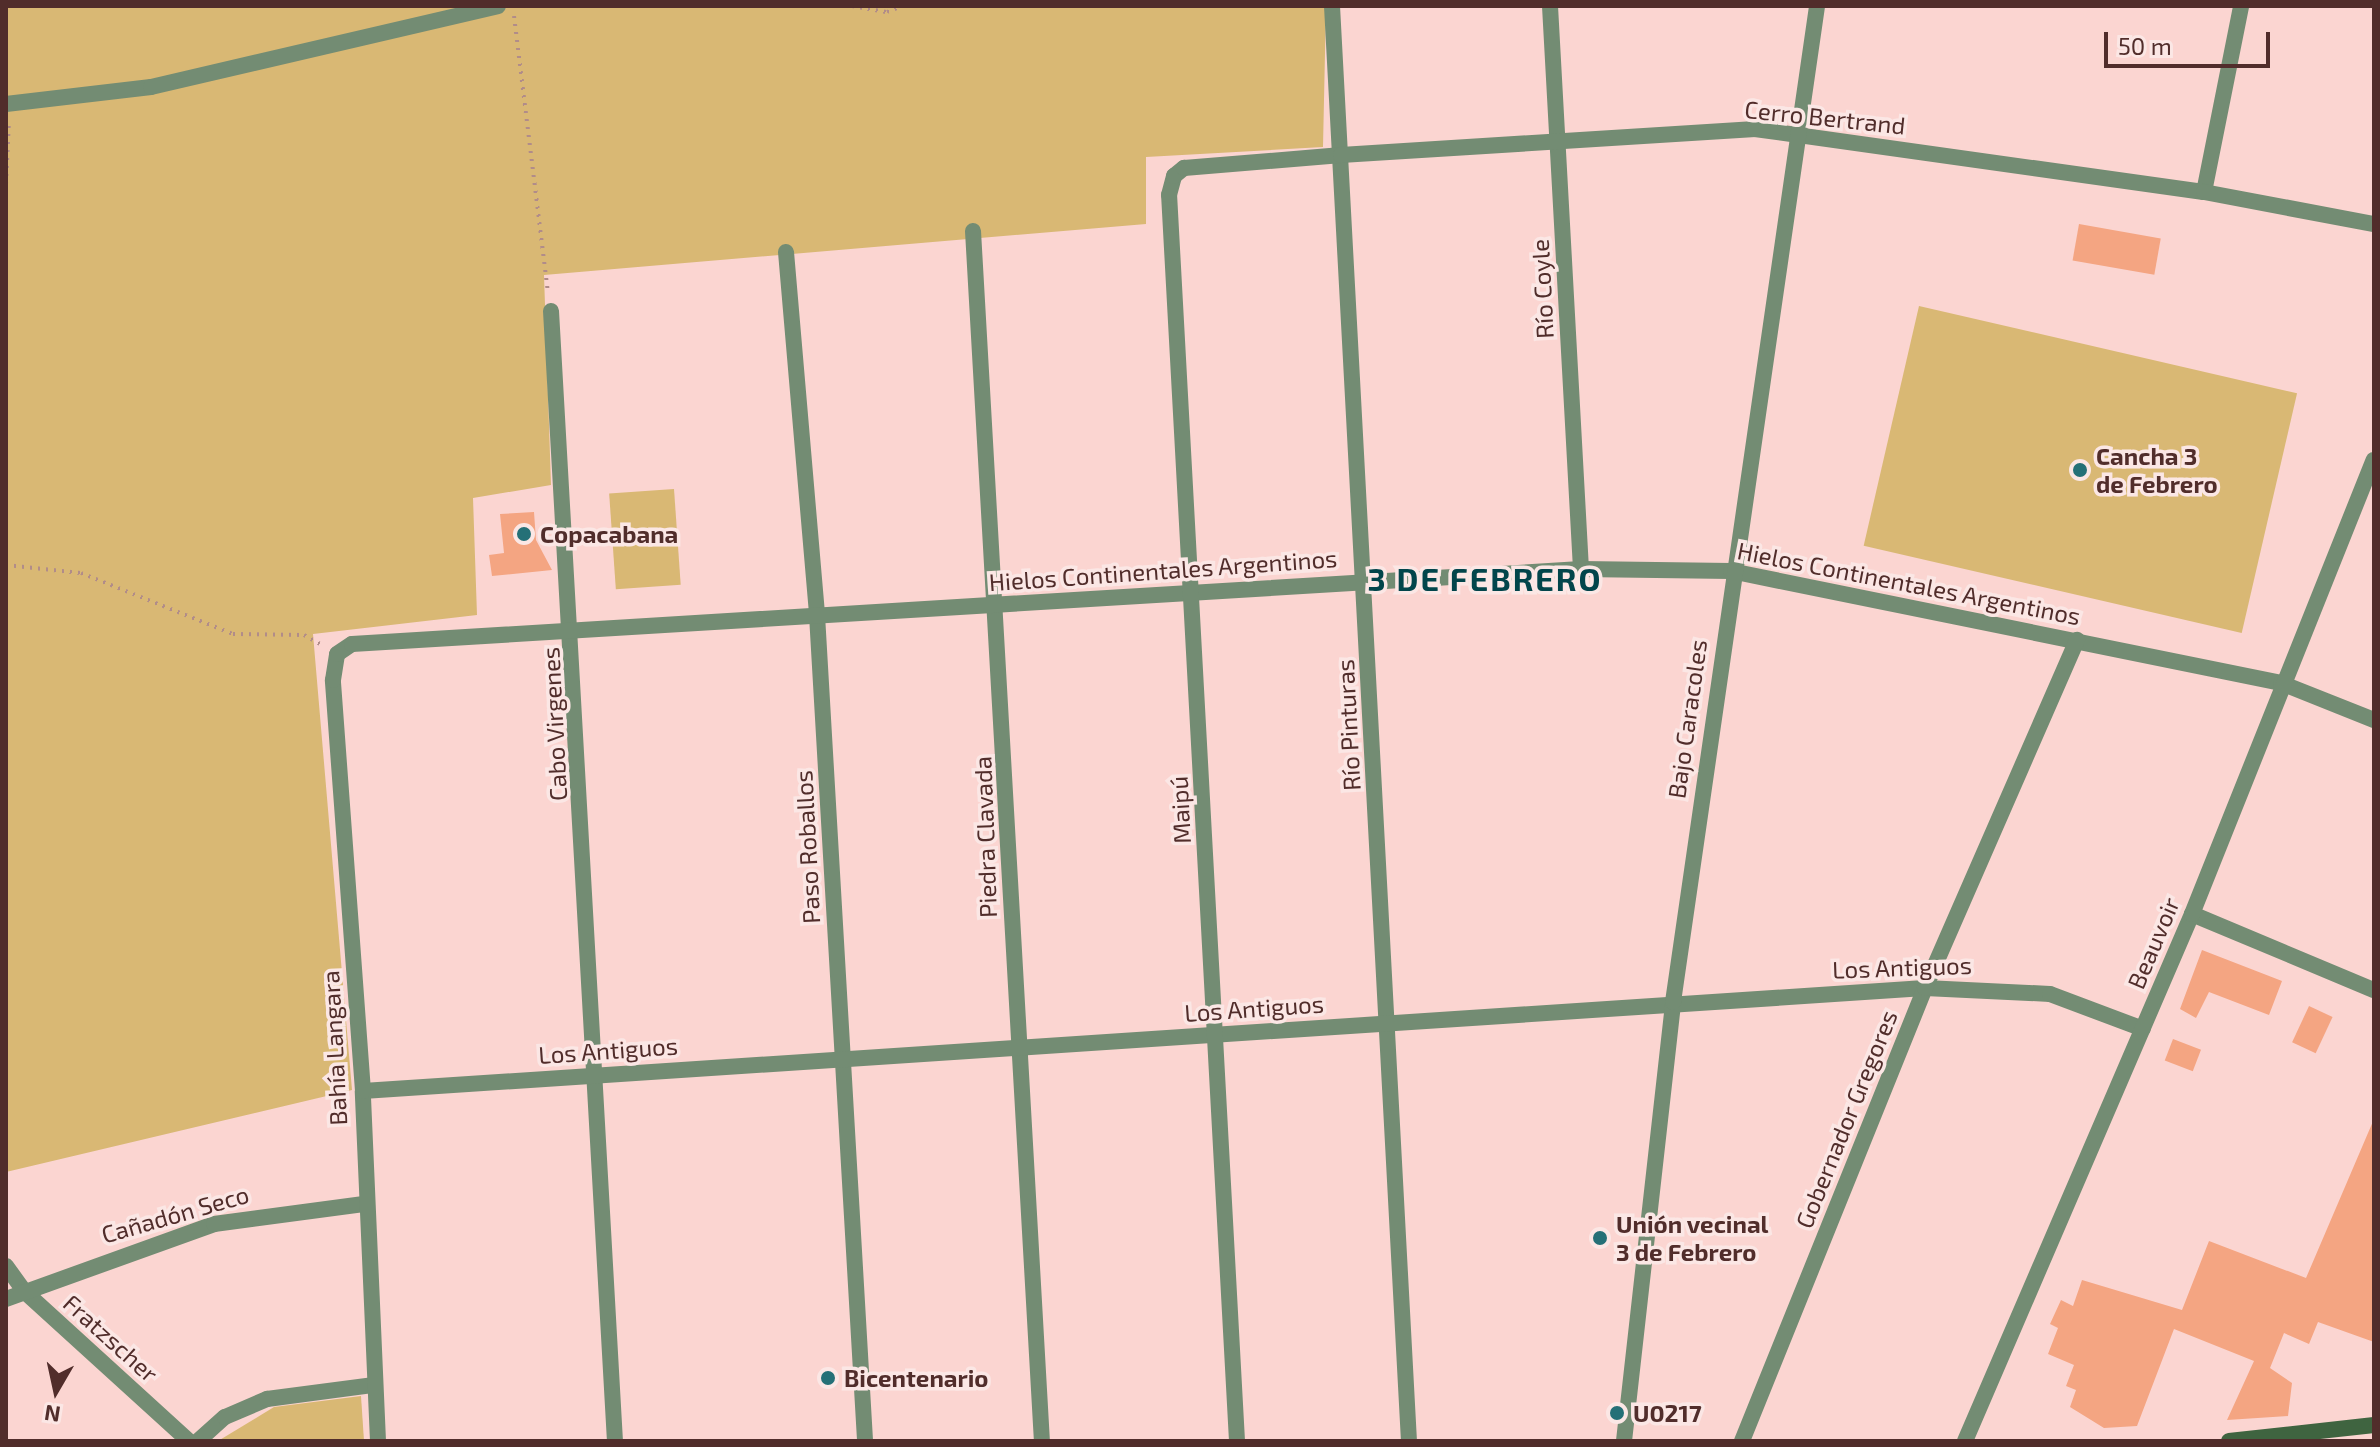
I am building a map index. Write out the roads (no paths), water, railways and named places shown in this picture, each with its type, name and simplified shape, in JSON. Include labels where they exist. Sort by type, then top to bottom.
[{"type":"street","points":[[6,104],[151,87],[498,6]]},
{"type":"street","name":"Río Pinturas","points":[[1332,6],[1409,1441]]},
{"type":"street","name":"Río Coyle","points":[[1550,6],[1581,569]]},
{"type":"street","name":"Bajo Caracoles","points":[[1624,1441],[1673,1002],[1731,571],[1817,6]]},
{"type":"street","points":[[2204,192],[2241,6]]},
{"type":"street","name":"Cerro Bertrand","points":[[1174,176],[1184,168],[1557,140],[1796,133],[2204,192],[2374,224]]},
{"type":"street","name":"Maipú","points":[[1174,176],[1169,195],[1237,1441]]},
{"type":"street","name":"Piedra Clavada","points":[[973,231],[1000,604],[1018,1049],[1042,1441]]},
{"type":"street","name":"Paso Roballos","points":[[786,252],[817,615],[865,1441]]},
{"type":"street","name":"Cabo Virgenes","points":[[551,311],[598,1075],[615,1441]]},
{"type":"street","name":"Beauvoir","points":[[1965,1441],[2192,914],[2281,683],[2374,461]]},
{"type":"street","name":"Hielos Continentales Argentinos","points":[[337,654],[352,644],[572,627],[1581,569],[1731,571],[2281,683],[2374,720]]},
{"type":"street","name":"Gobernador Gregores","points":[[1742,1441],[1925,988],[2077,640]]},
{"type":"street","name":"Bahía Langara","points":[[337,654],[363,1091],[364,1204],[378,1441]]},
{"type":"street","points":[[2192,914],[2374,990]]},
{"type":"street","name":"Los Antiguos","points":[[363,1091],[1018,1049],[1673,1002],[1925,988],[2050,994],[2143,1029]]},
{"type":"street","name":"Cañadón Seco","points":[[6,1299],[214,1224],[364,1204]]},
{"type":"street","name":"Fratzscher","points":[[6,1266],[24,1291],[189,1441]]},
{"type":"street","points":[[198,1441],[225,1417],[267,1399],[374,1385]]},
{"type":"street","points":[[2229,1441],[2289,1440],[2310,1429],[2374,1425]]},
{"type":"place","name":"Cancha 3 de Febrero","points":[[2080,470]]},
{"type":"place","name":"Copacabana","points":[[524,534]]},
{"type":"place","name":"Unión vecinal 3 de Febrero","points":[[1600,1238]]},
{"type":"place","name":"Bicentenario","points":[[828,1378]]},
{"type":"place","name":"U0217","points":[[1617,1413]]},
{"type":"district","name":"3 DE FEBRERO","points":[[1485,578]]}]
